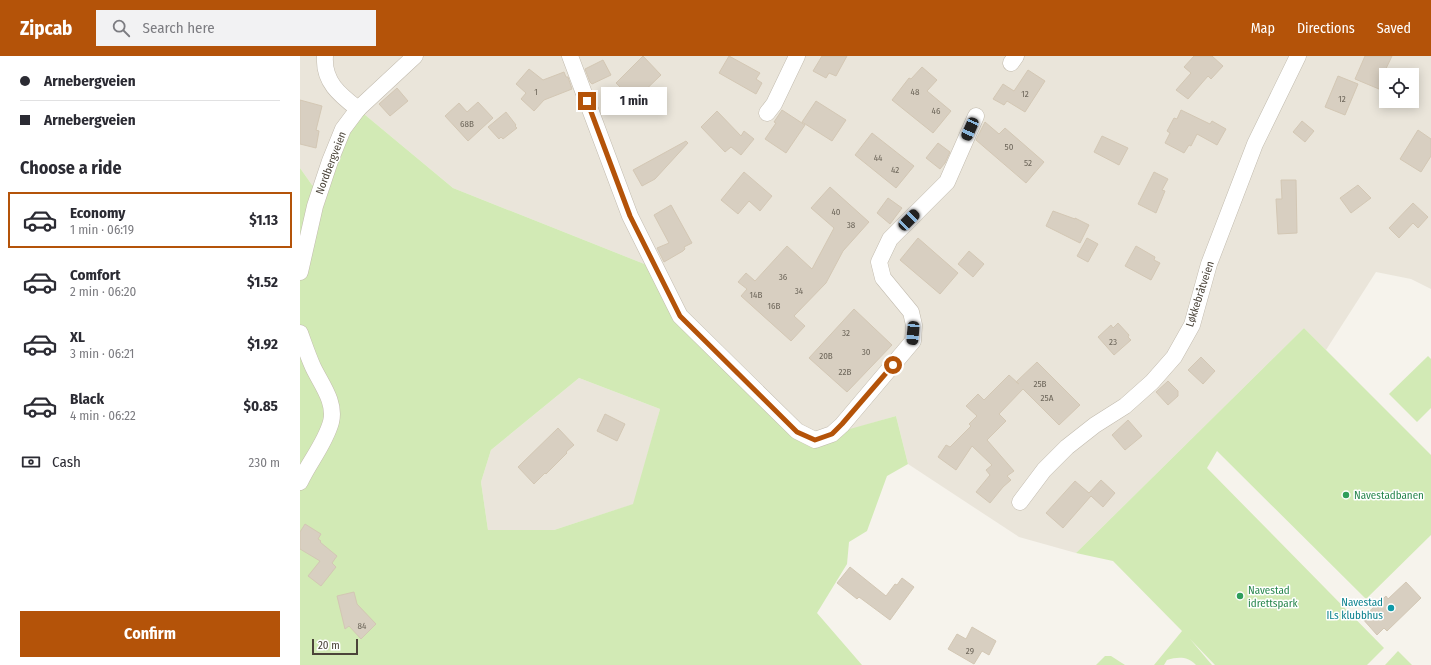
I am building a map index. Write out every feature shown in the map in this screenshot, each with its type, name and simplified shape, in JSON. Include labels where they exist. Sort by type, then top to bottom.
[{"type":"street","points":[[325,56],[324,63],[328,79],[340,94],[358,109]]},
{"type":"street","name":"Nordbergveien","points":[[300,272],[315,206],[330,161],[344,129],[358,109],[415,56]]},
{"type":"street","points":[[570,56],[630,216],[680,316],[797,432],[815,440],[832,434],[842,424],[913,341],[914,325],[911,312],[883,278],[879,262],[890,239],[947,182],[976,116]]},
{"type":"street","points":[[766,113],[774,104],[797,56]]},
{"type":"street","name":"Løkkebråtveien","points":[[1020,502],[1044,470],[1067,447],[1095,425],[1125,406],[1152,382],[1174,357],[1192,325],[1209,264],[1255,144],[1298,56]]},
{"type":"street","points":[[300,333],[313,368],[327,393],[331,407],[331,421],[321,445],[300,482]]},
{"type":"shaded area","points":[[300,56],[1431,56],[1431,289],[1411,279],[1376,272],[1326,350],[1304,328],[1076,553],[1019,537],[908,464],[896,416],[815,440],[680,316],[657,269],[453,188],[358,109],[321,188],[312,185],[300,168]]},
{"type":"shaded area","points":[[579,378],[660,409],[634,504],[554,530],[488,530],[481,482],[491,450]]},
{"type":"green space","points":[[358,109],[453,188],[657,269],[680,316],[797,431],[832,434],[896,416],[908,464],[887,476],[867,531],[849,542],[847,564],[817,613],[862,665],[300,665],[300,168],[312,185],[321,188]],"holes":[[[579,378],[660,409],[633,504],[554,530],[488,530],[481,482],[491,450]]]},
{"type":"green space","points":[[1304,328],[1431,455],[1431,535],[1366,599],[1217,451],[1207,468],[1384,648],[1367,665],[1215,665],[1190,639],[1212,665],[1196,665],[1186,659],[1175,658],[1167,660],[1164,665],[1154,665],[1182,631],[1113,561],[1076,553]]},
{"type":"green space","points":[[1428,356],[1431,359],[1431,408],[1417,422],[1389,394]]},
{"type":"green space","points":[[1398,651],[1412,665],[1385,665]]},
{"type":"green space","points":[[1105,656],[1111,656],[1125,665],[1096,665]]},
{"type":"building","points":[[643,56],[661,75],[634,101],[616,83]]},
{"type":"building","points":[[729,56],[760,73],[756,79],[762,83],[756,94],[719,73]]},
{"type":"building","points":[[822,56],[847,56],[836,76],[829,73],[826,78],[813,71]]},
{"type":"building","points":[[1194,56],[1212,56],[1223,66],[1211,79],[1208,76],[1188,99],[1176,90],[1191,73],[1184,67]]},
{"type":"building","points":[[1365,56],[1392,56],[1386,68],[1379,68],[1379,89],[1355,79]]},
{"type":"building","points":[[603,60],[611,75],[592,84],[585,69]]},
{"type":"building","points":[[922,67],[937,80],[927,91],[951,111],[933,133],[892,100],[909,78],[911,79]]},
{"type":"building","points":[[529,69],[543,80],[564,72],[566,77],[568,77],[572,89],[544,100],[534,111],[521,99],[526,93],[516,84]]},
{"type":"building","points":[[1028,70],[1045,81],[1025,112],[1007,101],[1004,105],[993,99],[1003,84],[1014,91]]},
{"type":"building","points":[[1338,76],[1358,84],[1345,115],[1325,107]]},
{"type":"building","points":[[397,88],[408,101],[390,116],[379,104]]},
{"type":"building","points":[[300,100],[322,106],[316,130],[319,131],[316,148],[300,144]]},
{"type":"building","points":[[816,101],[846,120],[832,141],[802,122]]},
{"type":"building","points":[[478,102],[493,118],[468,141],[445,116],[459,103],[467,112]]},
{"type":"building","points":[[782,110],[805,125],[786,153],[765,139],[776,123],[774,122]]},
{"type":"building","points":[[1181,110],[1210,124],[1212,121],[1226,129],[1217,145],[1197,134],[1191,146],[1189,145],[1184,153],[1165,143],[1170,133],[1167,131],[1174,118],[1177,119]]},
{"type":"building","points":[[717,111],[741,136],[744,131],[754,139],[741,155],[731,147],[725,152],[701,127]]},
{"type":"building","points":[[506,112],[517,128],[503,139],[501,137],[499,139],[488,127]]},
{"type":"building","points":[[1302,121],[1314,131],[1305,142],[1293,132]]},
{"type":"building","points":[[985,122],[999,134],[1005,128],[1044,162],[1026,183],[976,140]]},
{"type":"building","points":[[1418,130],[1431,139],[1431,156],[1421,172],[1400,159]]},
{"type":"building","points":[[872,133],[914,166],[896,188],[855,155]]},
{"type":"building","points":[[1102,136],[1128,148],[1119,165],[1094,152]]},
{"type":"building","points":[[686,141],[688,143],[655,179],[642,186],[633,170]]},
{"type":"building","points":[[938,143],[950,152],[945,163],[940,169],[926,158]]},
{"type":"building","points":[[744,172],[772,196],[760,211],[749,201],[738,214],[721,200]]},
{"type":"building","points":[[1154,172],[1168,179],[1162,190],[1165,191],[1156,213],[1138,204]]},
{"type":"building","points":[[1281,180],[1296,180],[1297,233],[1278,234],[1276,199],[1282,199]]},
{"type":"building","points":[[1358,185],[1371,198],[1351,213],[1340,198]]},
{"type":"building","points":[[830,187],[869,222],[843,251],[826,283],[794,316],[805,326],[791,341],[741,296],[747,289],[738,282],[746,273],[755,281],[787,246],[812,269],[834,228],[811,208]]},
{"type":"building","points":[[888,198],[902,208],[890,224],[877,213]]},
{"type":"building","points":[[1413,203],[1428,217],[1418,228],[1413,223],[1399,238],[1389,228]]},
{"type":"building","points":[[671,205],[692,243],[684,247],[685,249],[683,251],[664,262],[657,248],[669,243],[654,215]]},
{"type":"building","points":[[1053,211],[1075,218],[1089,225],[1080,243],[1046,226]]},
{"type":"building","points":[[918,238],[958,273],[940,294],[900,260]]},
{"type":"building","points":[[1087,238],[1098,244],[1088,262],[1077,256]]},
{"type":"building","points":[[1136,246],[1155,257],[1154,260],[1160,263],[1151,280],[1125,266]]},
{"type":"building","points":[[969,251],[984,264],[973,277],[958,264]]},
{"type":"building","points":[[854,309],[892,345],[847,392],[809,358]]},
{"type":"building","points":[[1118,323],[1129,335],[1128,337],[1131,340],[1114,355],[1098,337],[1111,325],[1113,328]]},
{"type":"building","points":[[1201,357],[1215,371],[1203,384],[1188,370]]},
{"type":"building","points":[[1037,362],[1080,405],[1059,425],[1023,389],[999,414],[1006,421],[987,440],[1014,471],[1007,476],[1011,480],[990,503],[976,492],[990,475],[986,470],[992,465],[972,446],[956,470],[938,457],[946,445],[950,447],[971,426],[969,424],[977,416],[966,406],[978,394],[984,400],[1009,375],[1016,382]]},
{"type":"building","points":[[1168,381],[1178,391],[1178,396],[1168,405],[1156,392]]},
{"type":"building","points":[[605,414],[625,424],[617,441],[597,431]]},
{"type":"building","points":[[1128,420],[1142,436],[1125,450],[1112,435]]},
{"type":"building","points":[[558,428],[574,445],[546,474],[545,473],[534,484],[518,467]]},
{"type":"building","points":[[1101,480],[1115,493],[1103,507],[1091,496],[1063,528],[1046,513],[1075,481],[1089,493]]},
{"type":"building","points":[[305,524],[321,534],[318,539],[321,541],[320,542],[337,556],[332,563],[336,567],[321,586],[308,576],[320,561],[300,549],[300,532]]},
{"type":"building","points":[[850,567],[886,596],[895,584],[897,585],[902,578],[914,587],[890,620],[859,597],[857,599],[837,583]]},
{"type":"building","name":"Navestad ILs klubbhus","points":[[1406,582],[1421,598],[1387,631],[1384,628],[1377,635],[1362,618],[1386,596],[1388,599]]},
{"type":"building","points":[[354,592],[357,604],[376,624],[361,639],[349,626],[345,629],[337,596]]},
{"type":"building","points":[[972,627],[996,641],[989,655],[982,651],[974,664],[948,649],[957,634],[966,639]]},
{"type":"place","name":"Navestadbanen","points":[[1346,495]]},
{"type":"place","name":"Navestad idrettspark","points":[[1240,596]]},
{"type":"place","name":"Navestad ILs klubbhus","points":[[1391,608]]},
{"type":"route","points":[[587,101],[630,216],[680,316],[797,432],[815,440],[832,434],[893,365]]}]
